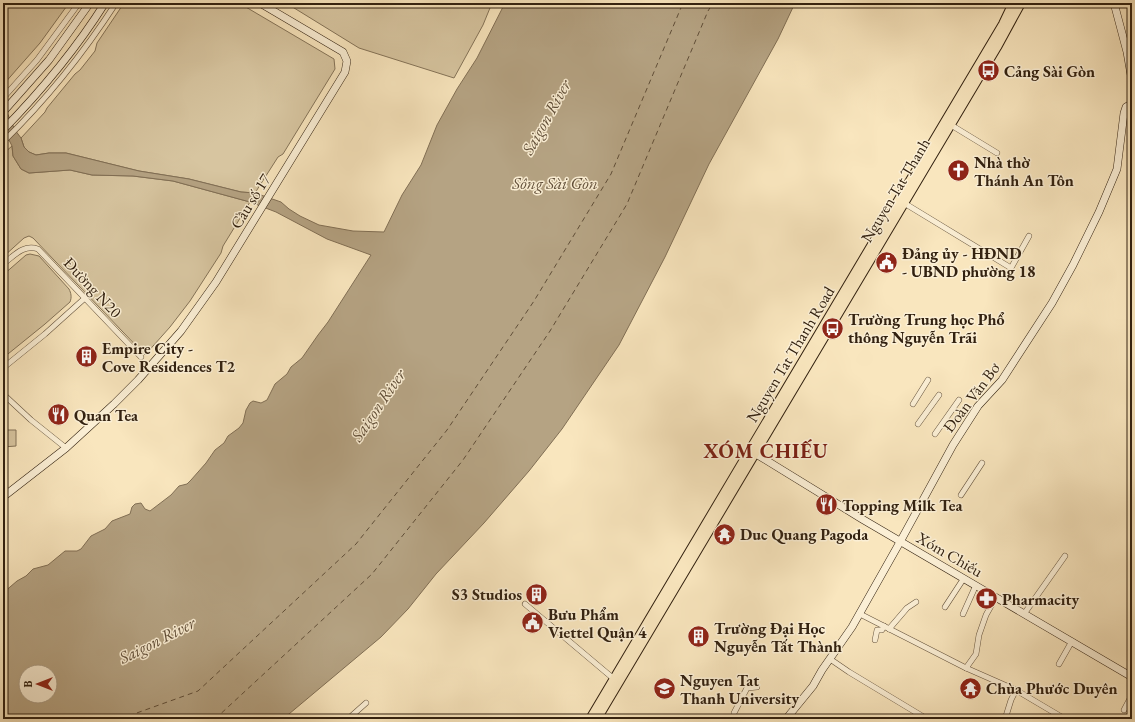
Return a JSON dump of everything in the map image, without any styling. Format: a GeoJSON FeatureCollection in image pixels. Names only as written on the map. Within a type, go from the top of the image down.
{"type":"FeatureCollection","features":[{"type":"Feature","properties":{"kind":"main road","name":"Nguyen Tat Thanh Road"},"geometry":{"type":"LineString","coordinates":[[590,719],[617,681],[627,670],[999,31],[1013,3]]}},
{"type":"Feature","properties":{"kind":"main road","name":"Nguyen Tat Thanh"},"geometry":{"type":"LineString","coordinates":[[792,391],[951,125],[1021,3]]}},
{"type":"Feature","properties":{"kind":"main road","name":"Nguyen Tat Thanh Road"},"geometry":{"type":"LineString","coordinates":[[597,719],[617,681],[753,452],[792,391]]}},
{"type":"Feature","properties":{"kind":"street"},"geometry":{"type":"LineString","coordinates":[[3,98],[27,72],[79,3]]}},
{"type":"Feature","properties":{"kind":"street"},"geometry":{"type":"LineString","coordinates":[[3,112],[34,79],[90,3]]}},
{"type":"Feature","properties":{"kind":"street"},"geometry":{"type":"LineString","coordinates":[[3,130],[43,88],[74,48],[105,3]]}},
{"type":"Feature","properties":{"kind":"street"},"geometry":{"type":"LineString","coordinates":[[3,142],[49,94],[81,53],[116,3]]}},
{"type":"Feature","properties":{"kind":"street","name":"Cầu số 17"},"geometry":{"type":"LineString","coordinates":[[3,497],[66,448],[138,380],[168,346],[201,304],[345,72],[347,61],[343,52],[260,3]]}},
{"type":"Feature","properties":{"kind":"street"},"geometry":{"type":"LineString","coordinates":[[1114,3],[1127,52],[1132,82]]}},
{"type":"Feature","properties":{"kind":"street"},"geometry":{"type":"LineString","coordinates":[[57,34],[64,40]]}},
{"type":"Feature","properties":{"kind":"street"},"geometry":{"type":"LineString","coordinates":[[74,48],[81,53]]}},
{"type":"Feature","properties":{"kind":"street","name":"Đoàn Văn Bơ"},"geometry":{"type":"LineString","coordinates":[[788,718],[813,686],[860,614],[953,445],[978,406],[1002,380],[1052,303],[1073,265],[1099,212],[1117,169],[1124,112],[1126,107],[1131,104],[1132,99]]}},
{"type":"Feature","properties":{"kind":"street"},"geometry":{"type":"LineString","coordinates":[[951,125],[997,153]]}},
{"type":"Feature","properties":{"kind":"street"},"geometry":{"type":"LineString","coordinates":[[904,203],[1011,268],[1029,236]]}},
{"type":"Feature","properties":{"kind":"street","name":"Đường N20"},"geometry":{"type":"LineString","coordinates":[[3,264],[20,250],[29,247],[38,249],[141,357]]}},
{"type":"Feature","properties":{"kind":"street"},"geometry":{"type":"LineString","coordinates":[[3,368],[45,334],[85,298]]}},
{"type":"Feature","properties":{"kind":"street"},"geometry":{"type":"LineString","coordinates":[[913,404],[928,380]]}},
{"type":"Feature","properties":{"kind":"street"},"geometry":{"type":"LineString","coordinates":[[3,394],[25,415],[66,448]]}},
{"type":"Feature","properties":{"kind":"street"},"geometry":{"type":"LineString","coordinates":[[918,424],[940,395]]}},
{"type":"Feature","properties":{"kind":"street"},"geometry":{"type":"LineString","coordinates":[[935,434],[959,400]]}},
{"type":"Feature","properties":{"kind":"street","name":"Xóm Chiếu"},"geometry":{"type":"LineString","coordinates":[[753,452],[862,520],[1132,677]]}},
{"type":"Feature","properties":{"kind":"street"},"geometry":{"type":"LineString","coordinates":[[961,495],[982,462]]}},
{"type":"Feature","properties":{"kind":"street"},"geometry":{"type":"LineString","coordinates":[[1024,614],[1065,556]]}},
{"type":"Feature","properties":{"kind":"street"},"geometry":{"type":"LineString","coordinates":[[945,607],[964,578]]}},
{"type":"Feature","properties":{"kind":"street"},"geometry":{"type":"LineString","coordinates":[[963,614],[976,585]]}},
{"type":"Feature","properties":{"kind":"street"},"geometry":{"type":"LineString","coordinates":[[966,668],[976,654],[979,635],[986,615],[996,597]]}},
{"type":"Feature","properties":{"kind":"street"},"geometry":{"type":"LineString","coordinates":[[889,629],[907,608],[916,602]]}},
{"type":"Feature","properties":{"kind":"street"},"geometry":{"type":"LineString","coordinates":[[525,604],[617,681]]}},
{"type":"Feature","properties":{"kind":"street"},"geometry":{"type":"LineString","coordinates":[[860,614],[966,668],[1016,690],[1065,719]]}},
{"type":"Feature","properties":{"kind":"street"},"geometry":{"type":"LineString","coordinates":[[875,640],[877,630],[882,630],[884,626]]}},
{"type":"Feature","properties":{"kind":"street"},"geometry":{"type":"LineString","coordinates":[[1059,664],[1072,642]]}},
{"type":"Feature","properties":{"kind":"street"},"geometry":{"type":"LineString","coordinates":[[830,659],[927,719]]}},
{"type":"Feature","properties":{"kind":"street"},"geometry":{"type":"LineString","coordinates":[[734,713],[747,688],[757,687]]}},
{"type":"Feature","properties":{"kind":"street"},"geometry":{"type":"LineString","coordinates":[[1001,719],[1006,716],[1016,690]]}},
{"type":"Feature","properties":{"kind":"street"},"geometry":{"type":"LineString","coordinates":[[1124,710],[1132,695]]}},
{"type":"Feature","properties":{"kind":"street"},"geometry":{"type":"LineString","coordinates":[[348,719],[366,703]]}},
{"type":"Feature","properties":{"kind":"street"},"geometry":{"type":"LineString","coordinates":[[1006,716],[1013,719]]}},
{"type":"Feature","properties":{"kind":"shaded area"},"geometry":{"type":"Polygon","coordinates":[[[3,3],[69,3],[40,43],[3,85],[3,3]]]}},
{"type":"Feature","properties":{"kind":"shaded area"},"geometry":{"type":"Polygon","coordinates":[[[124,3],[239,3],[334,59],[335,69],[283,154],[278,157],[255,193],[241,192],[189,179],[139,171],[66,153],[36,155],[29,152],[24,147],[21,138],[45,112],[95,51],[97,43],[124,3]]]}},
{"type":"Feature","properties":{"kind":"shaded area"},"geometry":{"type":"Polygon","coordinates":[[[286,3],[492,3],[483,25],[454,78],[359,48],[286,3]]]}},
{"type":"Feature","properties":{"kind":"shaded area"},"geometry":{"type":"Polygon","coordinates":[[[12,146],[13,156],[21,169],[29,173],[70,170],[92,175],[133,176],[173,181],[250,202],[223,246],[221,253],[190,301],[170,327],[145,355],[33,238],[29,236],[24,238],[3,257],[3,154],[12,146]]]}},
{"type":"Feature","properties":{"kind":"shaded area"},"geometry":{"type":"Polygon","coordinates":[[[30,254],[39,256],[69,289],[71,300],[45,324],[3,358],[3,275],[26,255],[30,254]]]}},
{"type":"Feature","properties":{"kind":"shaded area"},"geometry":{"type":"Polygon","coordinates":[[[3,430],[16,430],[16,446],[3,447],[3,430]]]}},
{"type":"Feature","properties":{"kind":"water","name":"Sông Sài Gòn"},"geometry":{"type":"Polygon","coordinates":[[[505,3],[795,3],[778,39],[709,164],[665,257],[619,345],[562,429],[529,471],[484,523],[436,574],[408,609],[381,637],[283,719],[3,719],[3,593],[33,569],[48,565],[65,551],[77,551],[81,549],[91,536],[105,529],[112,521],[130,514],[132,507],[135,504],[141,503],[145,509],[150,511],[171,495],[179,486],[187,484],[206,463],[215,450],[224,443],[228,436],[243,423],[246,410],[250,403],[253,401],[261,403],[267,400],[275,384],[302,358],[328,322],[371,255],[327,239],[276,212],[250,202],[173,181],[133,176],[92,175],[70,170],[29,173],[21,169],[13,156],[12,146],[3,128],[3,104],[15,130],[21,138],[24,147],[29,152],[36,155],[66,153],[139,171],[189,179],[241,192],[255,193],[281,202],[300,216],[319,225],[353,231],[384,232],[402,195],[421,165],[437,125],[457,89],[477,58],[505,3]]]}},
{"type":"Feature","properties":{"kind":"ferry route"},"geometry":{"type":"LineString","coordinates":[[120,719],[198,691],[356,544],[447,430],[534,301],[611,174],[683,3]]}},
{"type":"Feature","properties":{"kind":"ferry route"},"geometry":{"type":"LineString","coordinates":[[215,719],[372,574],[463,460],[550,331],[627,204],[708,11],[713,3]]}},
{"type":"Feature","properties":{"kind":"place","name":"Cảng Sài Gòn"},"geometry":{"type":"Point","coordinates":[988,71]}},
{"type":"Feature","properties":{"kind":"place","name":"Nhà thờ Thánh An Tôn"},"geometry":{"type":"Point","coordinates":[958,171]}},
{"type":"Feature","properties":{"kind":"place","name":"Đảng ủy - HĐND - UBND phường 18"},"geometry":{"type":"Point","coordinates":[886,262]}},
{"type":"Feature","properties":{"kind":"place","name":"Trường Trung học Phổ thông Nguyễn Trãi"},"geometry":{"type":"Point","coordinates":[832,328]}},
{"type":"Feature","properties":{"kind":"place","name":"Empire City - Cove Residences T2"},"geometry":{"type":"Point","coordinates":[87,357]}},
{"type":"Feature","properties":{"kind":"place","name":"Quan Tea"},"geometry":{"type":"Point","coordinates":[59,415]}},
{"type":"Feature","properties":{"kind":"place","name":"Topping Milk Tea"},"geometry":{"type":"Point","coordinates":[826,505]}},
{"type":"Feature","properties":{"kind":"place","name":"Duc Quang Pagoda"},"geometry":{"type":"Point","coordinates":[724,534]}},
{"type":"Feature","properties":{"kind":"place","name":"S3 Studios"},"geometry":{"type":"Point","coordinates":[537,594]}},
{"type":"Feature","properties":{"kind":"place","name":"Pharmacity"},"geometry":{"type":"Point","coordinates":[986,599]}},
{"type":"Feature","properties":{"kind":"place","name":"Bưu Phẩm Viettel Quận 4"},"geometry":{"type":"Point","coordinates":[533,623]}},
{"type":"Feature","properties":{"kind":"place","name":"Trường Đại Học Nguyễn Tất Thành"},"geometry":{"type":"Point","coordinates":[698,637]}},
{"type":"Feature","properties":{"kind":"place","name":"Chùa Phước Duyên"},"geometry":{"type":"Point","coordinates":[971,688]}},
{"type":"Feature","properties":{"kind":"place","name":"Nguyen Tat Thanh University"},"geometry":{"type":"Point","coordinates":[665,689]}},
{"type":"Feature","properties":{"kind":"district","name":"XÓM CHIẾU"},"geometry":{"type":"Point","coordinates":[766,451]}},
{"type":"Feature","properties":{"kind":"water label","name":"Saigon River"},"geometry":{"type":"Point","coordinates":[546,117]}},
{"type":"Feature","properties":{"kind":"water label","name":"Saigon River"},"geometry":{"type":"Point","coordinates":[378,405]}},
{"type":"Feature","properties":{"kind":"water label","name":"Saigon River"},"geometry":{"type":"Point","coordinates":[157,640]}}]}
